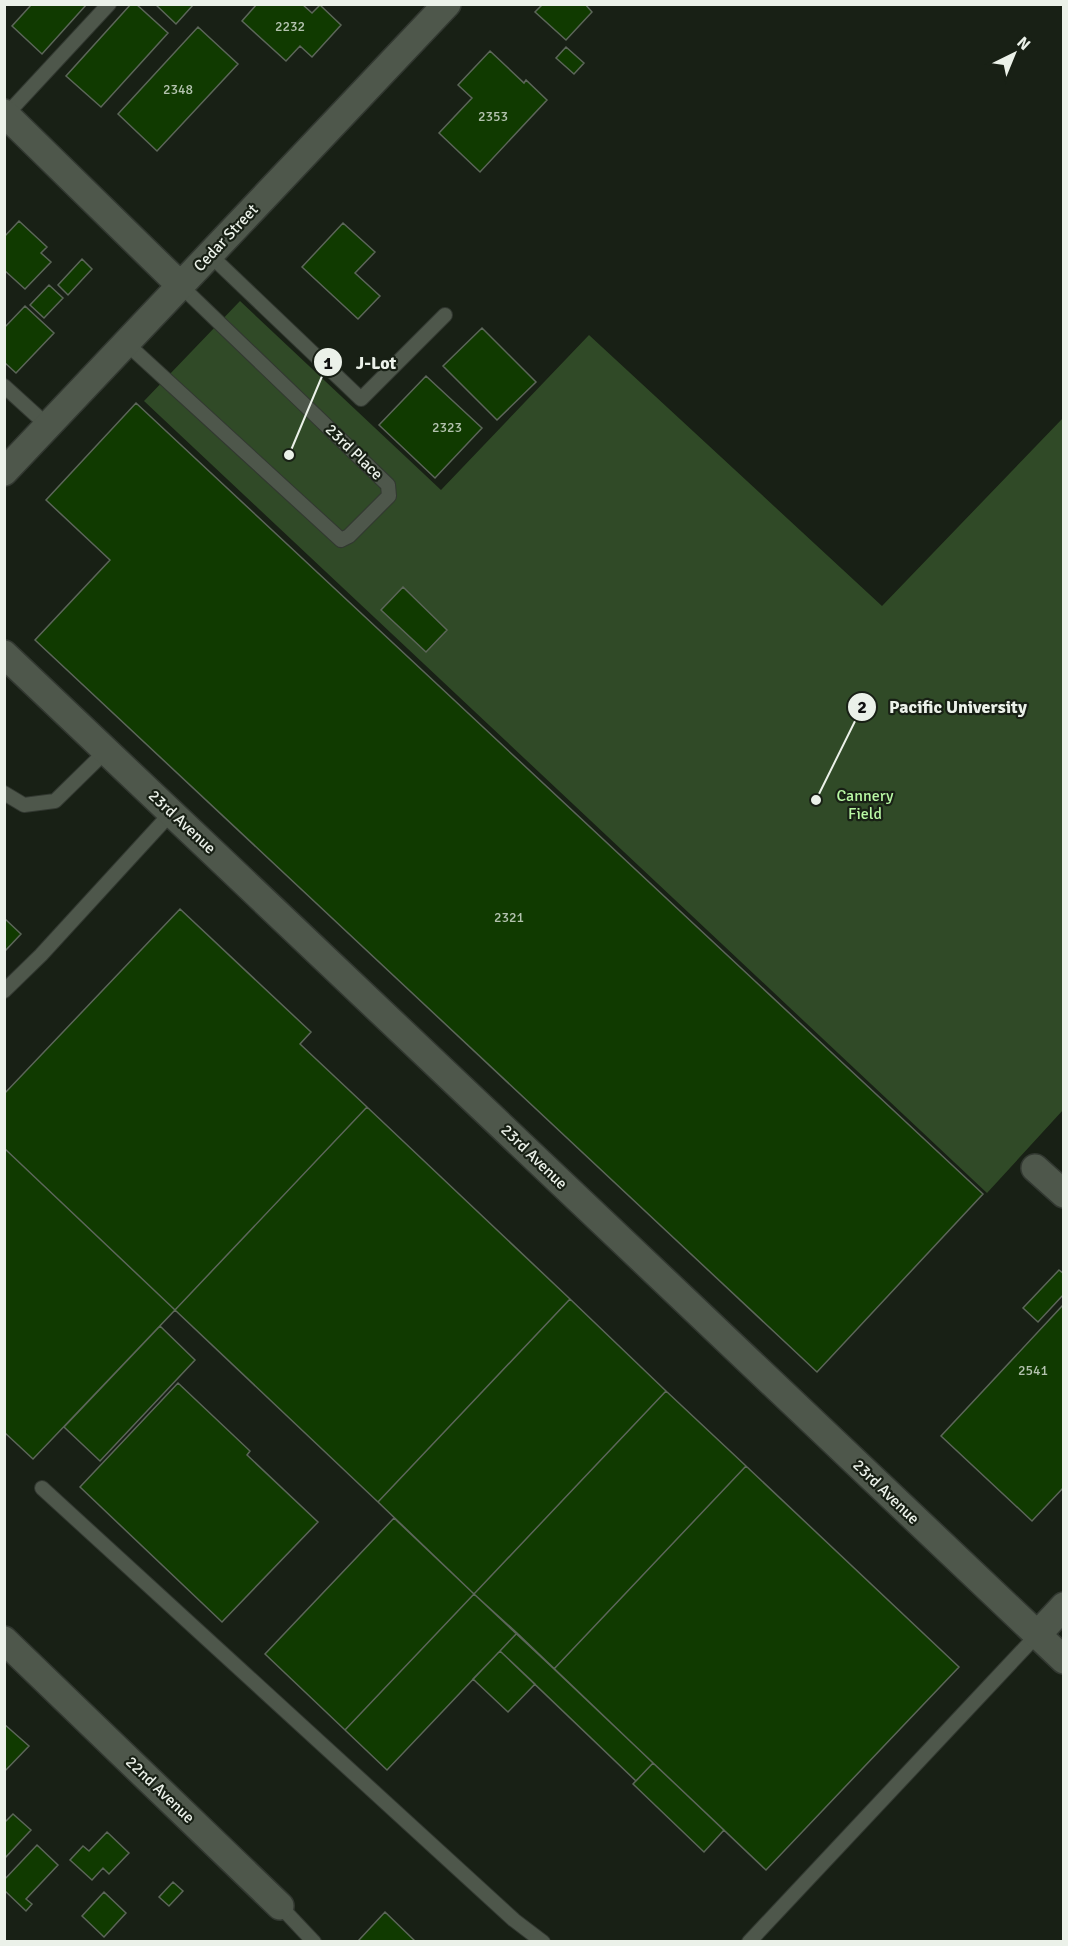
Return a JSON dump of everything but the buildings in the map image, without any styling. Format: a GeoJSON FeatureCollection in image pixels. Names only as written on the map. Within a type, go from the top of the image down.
{"type":"FeatureCollection","features":[{"type":"Feature","properties":{"kind":"street","name":"Cedar Street"},"geometry":{"type":"LineString","coordinates":[[4,472],[210,255],[435,9]]}},
{"type":"Feature","properties":{"kind":"street","name":"23rd Place"},"geometry":{"type":"LineString","coordinates":[[5,114],[181,286]]}},
{"type":"Feature","properties":{"kind":"street","name":"23rd Avenue"},"geometry":{"type":"LineString","coordinates":[[4,654],[1064,1660]]}},
{"type":"Feature","properties":{"kind":"street"},"geometry":{"type":"LineString","coordinates":[[1035,1168],[1064,1194]]}},
{"type":"Feature","properties":{"kind":"street"},"geometry":{"type":"LineString","coordinates":[[1037,1635],[1064,1606]]}},
{"type":"Feature","properties":{"kind":"street","name":"22nd Avenue"},"geometry":{"type":"LineString","coordinates":[[4,1640],[280,1906]]}},
{"type":"Feature","properties":{"kind":"lane"},"geometry":{"type":"LineString","coordinates":[[5,114],[109,4]]}},
{"type":"Feature","properties":{"kind":"lane"},"geometry":{"type":"LineString","coordinates":[[210,255],[361,399],[445,315]]}},
{"type":"Feature","properties":{"kind":"lane","name":"23rd Place"},"geometry":{"type":"LineString","coordinates":[[126,343],[341,540],[349,536],[388,496],[388,485],[181,286]]}},
{"type":"Feature","properties":{"kind":"lane"},"geometry":{"type":"LineString","coordinates":[[4,386],[48,426]]}},
{"type":"Feature","properties":{"kind":"lane"},"geometry":{"type":"LineString","coordinates":[[4,793],[24,805],[55,801],[106,751]]}},
{"type":"Feature","properties":{"kind":"lane"},"geometry":{"type":"LineString","coordinates":[[4,991],[41,955],[172,812]]}},
{"type":"Feature","properties":{"kind":"lane"},"geometry":{"type":"LineString","coordinates":[[42,1488],[514,1920],[543,1941]]}},
{"type":"Feature","properties":{"kind":"lane"},"geometry":{"type":"LineString","coordinates":[[749,1941],[1037,1635]]}},
{"type":"Feature","properties":{"kind":"lane","name":"22nd Avenue"},"geometry":{"type":"LineString","coordinates":[[280,1906],[314,1941]]}},
{"type":"Feature","properties":{"kind":"green space","name":"Cannery Field"},"geometry":{"type":"Polygon","coordinates":[[[240,301],[441,490],[589,335],[882,606],[1063,418],[1063,1110],[987,1193],[144,401],[240,301]]]}},
{"type":"Feature","properties":{"kind":"place","name":"J-Lot"},"geometry":{"type":"Point","coordinates":[289,455]}},
{"type":"Feature","properties":{"kind":"place","name":"Pacific University"},"geometry":{"type":"Point","coordinates":[816,800]}}]}
